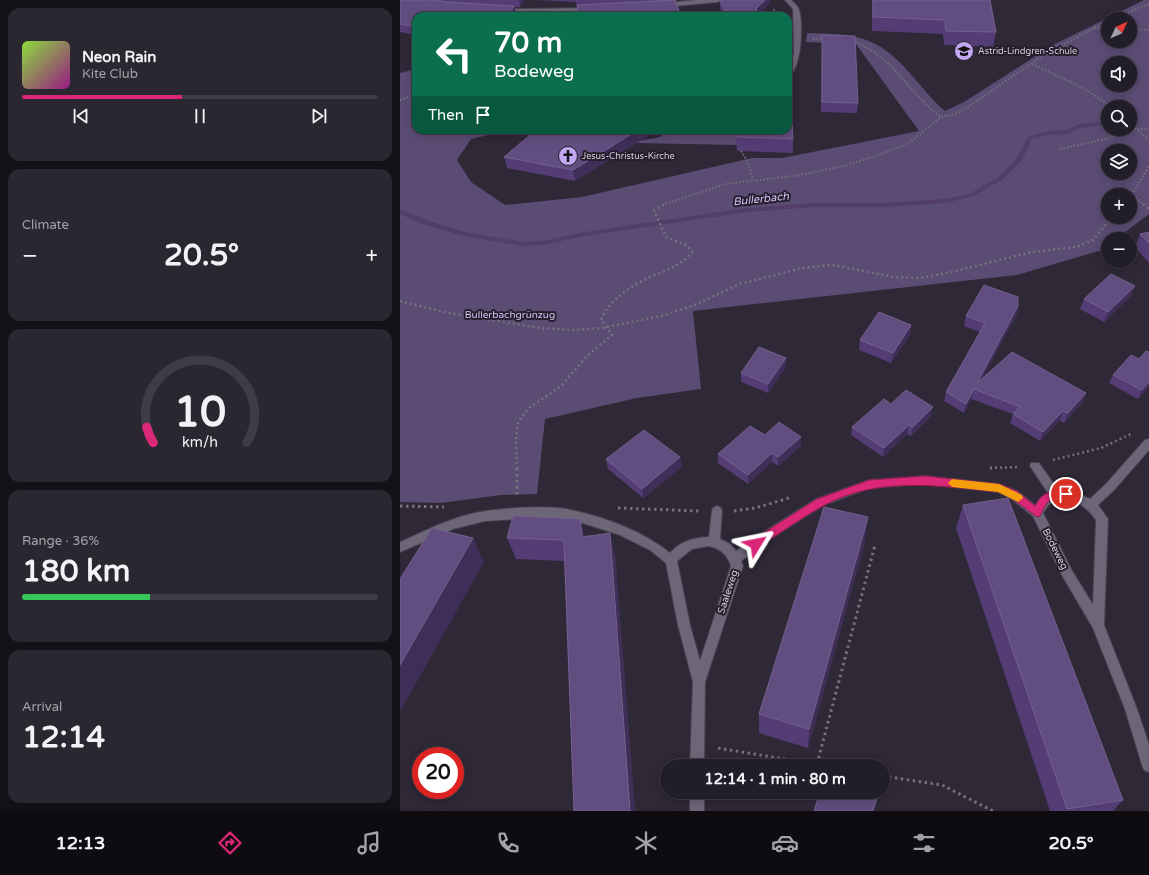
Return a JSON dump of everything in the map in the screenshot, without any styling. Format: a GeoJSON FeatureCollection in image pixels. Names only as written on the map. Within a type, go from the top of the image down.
{"type":"FeatureCollection","features":[{"type":"Feature","properties":{"kind":"street"},"geometry":{"type":"LineString","coordinates":[[654,6],[718,0]]}},
{"type":"Feature","properties":{"kind":"street"},"geometry":{"type":"LineString","coordinates":[[788,0],[796,10],[796,54],[792,64]]}},
{"type":"Feature","properties":{"kind":"street"},"geometry":{"type":"LineString","coordinates":[[494,10],[594,10]]}},
{"type":"Feature","properties":{"kind":"street"},"geometry":{"type":"LineString","coordinates":[[1091,505],[1110,487],[1149,443]]}},
{"type":"Feature","properties":{"kind":"street"},"geometry":{"type":"LineString","coordinates":[[735,559],[766,536],[820,502],[869,484],[925,480],[999,488],[1013,494],[1037,513],[1043,500],[1054,494],[1035,466]]}},
{"type":"Feature","properties":{"kind":"street","name":"Bodeweg"},"geometry":{"type":"LineString","coordinates":[[1054,494],[1074,495],[1091,505],[1102,519],[1098,625]]}},
{"type":"Feature","properties":{"kind":"street"},"geometry":{"type":"LineString","coordinates":[[400,546],[451,525],[485,516],[548,512],[570,514],[623,531],[654,547],[671,560],[685,545],[705,541],[714,542],[717,511]]}},
{"type":"Feature","properties":{"kind":"street","name":"Bodeweg"},"geometry":{"type":"LineString","coordinates":[[1037,513],[1067,573],[1098,625],[1131,709],[1149,765]]}},
{"type":"Feature","properties":{"kind":"street","name":"Saaleweg"},"geometry":{"type":"LineString","coordinates":[[699,682],[737,566],[730,551],[714,542]]}},
{"type":"Feature","properties":{"kind":"street","name":"Saaleweg"},"geometry":{"type":"LineString","coordinates":[[671,560],[684,625],[699,682],[697,759]]}},
{"type":"Feature","properties":{"kind":"street"},"geometry":{"type":"LineString","coordinates":[[697,799],[697,811]]}},
{"type":"Feature","properties":{"kind":"path"},"geometry":{"type":"LineString","coordinates":[[1129,12],[1149,4]]}},
{"type":"Feature","properties":{"kind":"path"},"geometry":{"type":"LineString","coordinates":[[517,500],[516,440],[518,422],[529,408],[561,386],[588,355],[612,335],[601,320],[602,315],[622,295],[648,278],[677,266],[692,252],[688,246],[671,240],[663,232],[654,211],[661,205],[726,184],[801,175],[842,166],[873,157],[909,143],[941,117],[955,114],[968,107],[1031,64],[1101,24]]}},
{"type":"Feature","properties":{"kind":"path"},"geometry":{"type":"LineString","coordinates":[[1094,28],[1101,28]]}},
{"type":"Feature","properties":{"kind":"path"},"geometry":{"type":"LineString","coordinates":[[1137,29],[1149,30]]}},
{"type":"Feature","properties":{"kind":"path"},"geometry":{"type":"LineString","coordinates":[[797,39],[830,38]]}},
{"type":"Feature","properties":{"kind":"path"},"geometry":{"type":"LineString","coordinates":[[851,41],[878,52],[900,74],[917,96],[931,110],[941,117]]}},
{"type":"Feature","properties":{"kind":"path"},"geometry":{"type":"LineString","coordinates":[[1031,64],[1076,84],[1101,100]]}},
{"type":"Feature","properties":{"kind":"path"},"geometry":{"type":"LineString","coordinates":[[400,100],[412,96]]}},
{"type":"Feature","properties":{"kind":"path"},"geometry":{"type":"LineString","coordinates":[[1137,129],[1149,129]]}},
{"type":"Feature","properties":{"kind":"path"},"geometry":{"type":"LineString","coordinates":[[1137,129],[1149,140]]}},
{"type":"Feature","properties":{"kind":"path"},"geometry":{"type":"LineString","coordinates":[[1060,149],[1115,136]]}},
{"type":"Feature","properties":{"kind":"path"},"geometry":{"type":"LineString","coordinates":[[741,151],[748,162],[752,180]]}},
{"type":"Feature","properties":{"kind":"path"},"geometry":{"type":"LineString","coordinates":[[1137,188],[1149,166]]}},
{"type":"Feature","properties":{"kind":"path"},"geometry":{"type":"LineString","coordinates":[[1137,198],[1149,209]]}},
{"type":"Feature","properties":{"kind":"path"},"geometry":{"type":"LineString","coordinates":[[400,302],[429,310],[558,330],[607,327],[642,321],[675,312],[698,304],[739,284],[779,272],[824,265],[874,275],[924,278],[1031,252],[1076,247],[1092,241],[1106,224]]}},
{"type":"Feature","properties":{"kind":"path"},"geometry":{"type":"LineString","coordinates":[[984,468],[1035,466],[1065,456],[1101,448],[1133,433]]}},
{"type":"Feature","properties":{"kind":"path"},"geometry":{"type":"LineString","coordinates":[[612,507],[666,511],[736,511],[755,508],[794,497]]}},
{"type":"Feature","properties":{"kind":"path"},"geometry":{"type":"LineString","coordinates":[[400,506],[450,506]]}},
{"type":"Feature","properties":{"kind":"path"},"geometry":{"type":"LineString","coordinates":[[818,759],[875,545]]}},
{"type":"Feature","properties":{"kind":"path"},"geometry":{"type":"LineString","coordinates":[[698,744],[787,759]]}},
{"type":"Feature","properties":{"kind":"path"},"geometry":{"type":"LineString","coordinates":[[890,777],[942,785],[993,811]]}},
{"type":"Feature","properties":{"kind":"green space","name":"Bullerbachgrünzug"},"geometry":{"type":"Polygon","coordinates":[[[1144,0],[1149,0],[1149,214],[1137,223],[1137,188],[1101,188],[1101,224],[1136,224],[1125,232],[1101,232],[1101,250],[1017,275],[693,311],[701,389],[637,398],[545,419],[537,494],[501,495],[441,503],[400,502],[400,73],[412,70],[412,134],[492,134],[471,139],[457,160],[471,182],[505,205],[582,197],[752,158],[782,158],[919,131],[856,44],[806,42],[807,33],[840,34],[856,37],[864,39],[882,48],[901,64],[945,111],[964,102],[1053,45],[1101,21],[1101,48],[1137,48],[1137,12],[1120,12],[1144,0]]]}},
{"type":"Feature","properties":{"kind":"green space"},"geometry":{"type":"Polygon","coordinates":[[[739,134],[738,145],[636,143],[663,135],[739,134]]]}},
{"type":"Feature","properties":{"kind":"building"},"geometry":{"type":"Polygon","coordinates":[[[400,0],[436,0],[446,2],[514,6],[511,12],[412,12],[412,26],[400,24],[400,0]]]}},
{"type":"Feature","properties":{"kind":"building"},"geometry":{"type":"Polygon","coordinates":[[[675,0],[680,12],[578,12],[577,5],[675,0]]]}},
{"type":"Feature","properties":{"kind":"building"},"geometry":{"type":"Polygon","coordinates":[[[720,0],[765,0],[756,9],[758,12],[726,12],[720,0]]]}},
{"type":"Feature","properties":{"kind":"building"},"geometry":{"type":"Polygon","coordinates":[[[873,0],[990,0],[996,32],[946,31],[945,20],[873,17],[873,0]]]}},
{"type":"Feature","properties":{"kind":"building"},"geometry":{"type":"Polygon","coordinates":[[[822,35],[855,36],[858,103],[822,102],[822,35]]]}},
{"type":"Feature","properties":{"kind":"building"},"geometry":{"type":"Polygon","coordinates":[[[792,118],[793,139],[736,137],[736,134],[792,134],[792,118]]]}},
{"type":"Feature","properties":{"kind":"building","name":"Jesus-Christus-Kirche"},"geometry":{"type":"Polygon","coordinates":[[[531,134],[632,134],[573,170],[504,157],[531,134]]]}},
{"type":"Feature","properties":{"kind":"building"},"geometry":{"type":"Polygon","coordinates":[[[1149,232],[1149,243],[1140,234],[1149,232]]]}},
{"type":"Feature","properties":{"kind":"building"},"geometry":{"type":"Polygon","coordinates":[[[1111,274],[1135,286],[1108,312],[1084,299],[1111,274]]]}},
{"type":"Feature","properties":{"kind":"building"},"geometry":{"type":"Polygon","coordinates":[[[984,285],[1018,297],[1018,306],[977,383],[1012,352],[1086,393],[1068,413],[1063,411],[1043,432],[1013,414],[1020,407],[974,389],[966,404],[946,392],[985,323],[966,316],[984,285]]]}},
{"type":"Feature","properties":{"kind":"building"},"geometry":{"type":"Polygon","coordinates":[[[879,312],[911,325],[893,353],[860,340],[879,312]]]}},
{"type":"Feature","properties":{"kind":"building"},"geometry":{"type":"Polygon","coordinates":[[[759,347],[786,358],[768,384],[741,373],[759,347]]]}},
{"type":"Feature","properties":{"kind":"building"},"geometry":{"type":"Polygon","coordinates":[[[1146,351],[1149,352],[1149,382],[1142,390],[1113,375],[1131,355],[1139,359],[1146,351]]]}},
{"type":"Feature","properties":{"kind":"building"},"geometry":{"type":"Polygon","coordinates":[[[906,390],[933,407],[913,427],[909,425],[884,448],[852,427],[884,399],[891,404],[906,390]]]}},
{"type":"Feature","properties":{"kind":"building"},"geometry":{"type":"Polygon","coordinates":[[[779,422],[801,437],[778,457],[772,453],[748,475],[718,454],[750,426],[765,435],[779,422]]]}},
{"type":"Feature","properties":{"kind":"building"},"geometry":{"type":"Polygon","coordinates":[[[644,430],[680,457],[642,489],[606,459],[644,430]]]}},
{"type":"Feature","properties":{"kind":"building"},"geometry":{"type":"Polygon","coordinates":[[[1008,498],[1123,800],[1067,809],[963,505],[1008,498]]]}},
{"type":"Feature","properties":{"kind":"building"},"geometry":{"type":"Polygon","coordinates":[[[824,507],[868,517],[809,729],[759,714],[824,507]]]}},
{"type":"Feature","properties":{"kind":"building"},"geometry":{"type":"Polygon","coordinates":[[[513,516],[580,519],[582,537],[610,533],[630,811],[574,811],[564,540],[507,538],[513,516]]]}},
{"type":"Feature","properties":{"kind":"building"},"geometry":{"type":"Polygon","coordinates":[[[432,528],[473,538],[400,665],[400,579],[432,528]]]}},
{"type":"Feature","properties":{"kind":"building"},"geometry":{"type":"Polygon","coordinates":[[[818,799],[877,799],[873,811],[814,811],[818,799]]]}},
{"type":"Feature","properties":{"kind":"waterway","name":"Bullerbach"},"geometry":{"type":"LineString","coordinates":[[400,211],[424,222],[464,234],[523,244],[542,243],[585,234],[747,210],[814,205],[883,205],[946,201],[971,195],[1000,179],[1020,159],[1030,138],[1049,133],[1067,132],[1079,126],[1101,124]]}},
{"type":"Feature","properties":{"kind":"slow traffic"},"geometry":{"type":"LineString","coordinates":[[952,483],[999,488],[1013,494],[1018,498]]}},
{"type":"Feature","properties":{"kind":"place","name":"Astrid-Lindgren-Schule"},"geometry":{"type":"Point","coordinates":[964,51]}},
{"type":"Feature","properties":{"kind":"place","name":"Jesus-Christus-Kirche"},"geometry":{"type":"Point","coordinates":[568,156]}},
{"type":"Feature","properties":{"kind":"route"},"geometry":{"type":"LineString","coordinates":[[756,544],[766,536],[820,502],[869,484],[925,480],[999,488],[1013,494],[1037,513],[1043,500],[1049,496],[1054,494],[1066,494]]}}]}
